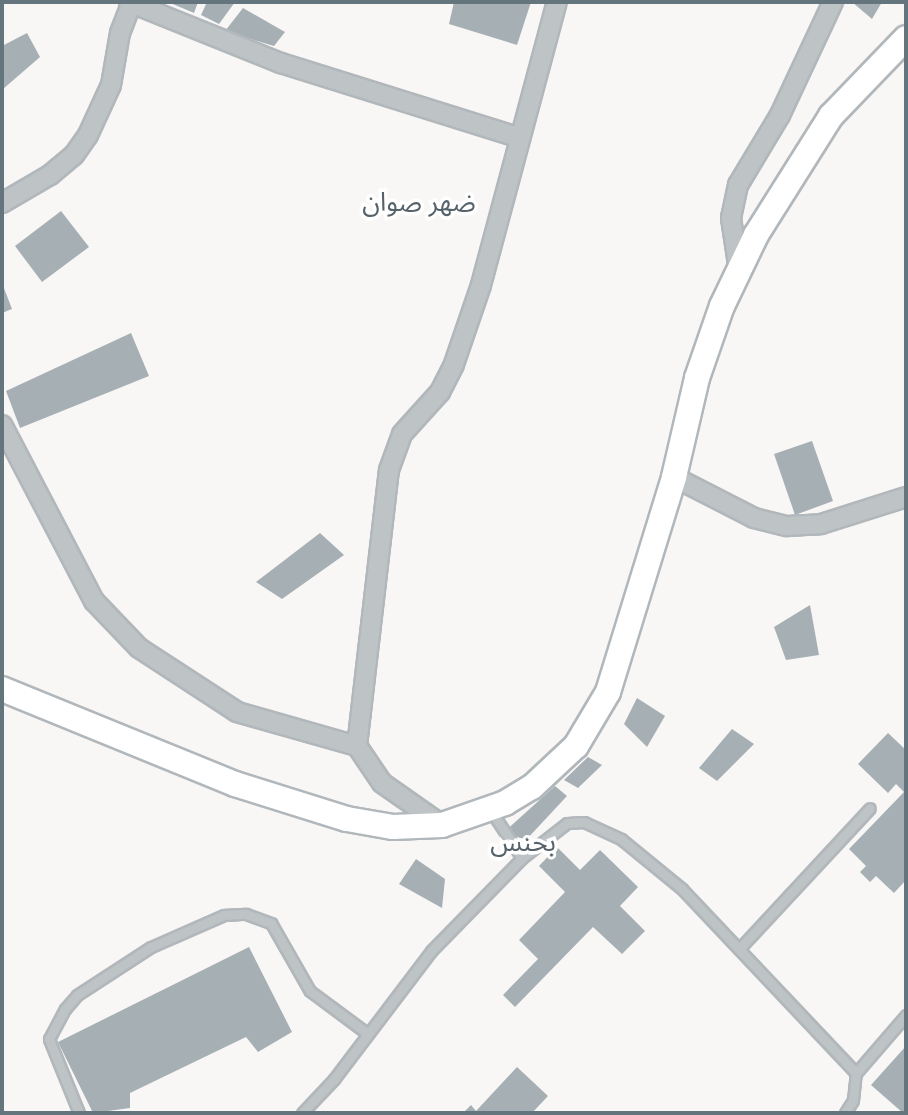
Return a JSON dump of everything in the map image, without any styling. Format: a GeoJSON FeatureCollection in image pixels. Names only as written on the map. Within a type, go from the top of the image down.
{"type":"FeatureCollection","features":[{"type":"Feature","properties":{"kind":"main road"},"geometry":{"type":"LineString","coordinates":[[2,689],[235,785],[348,819],[393,827],[442,825],[490,810],[556,769],[593,723],[623,655],[674,477],[697,378],[756,235],[831,117],[906,37]]}},
{"type":"Feature","properties":{"kind":"street"},"geometry":{"type":"LineString","coordinates":[[2,203],[50,175],[74,155],[88,135],[111,85],[120,33],[131,2],[281,63],[520,138]]}},
{"type":"Feature","properties":{"kind":"street"},"geometry":{"type":"LineString","coordinates":[[357,746],[393,452],[402,434],[440,392],[454,364],[481,285],[557,2]]}},
{"type":"Feature","properties":{"kind":"street"},"geometry":{"type":"LineString","coordinates":[[739,272],[731,218],[738,185],[780,116],[833,2]]}},
{"type":"Feature","properties":{"kind":"street"},"geometry":{"type":"LineString","coordinates":[[2,425],[94,601],[139,648],[237,712],[357,746],[382,783],[442,825]]}},
{"type":"Feature","properties":{"kind":"street"},"geometry":{"type":"LineString","coordinates":[[674,477],[754,518],[787,526],[821,524],[906,497]]}},
{"type":"Feature","properties":{"kind":"lane"},"geometry":{"type":"LineString","coordinates":[[739,949],[870,808]]}},
{"type":"Feature","properties":{"kind":"lane"},"geometry":{"type":"LineString","coordinates":[[490,810],[522,858]]}},
{"type":"Feature","properties":{"kind":"lane"},"geometry":{"type":"LineString","coordinates":[[302,1113],[369,1034],[431,950],[522,858],[567,823],[604,828],[681,889],[856,1073]]}},
{"type":"Feature","properties":{"kind":"lane"},"geometry":{"type":"LineString","coordinates":[[79,1113],[49,1039],[65,1009],[77,995],[151,947],[223,915],[246,914],[271,923],[310,991],[369,1034]]}},
{"type":"Feature","properties":{"kind":"lane"},"geometry":{"type":"LineString","coordinates":[[845,1113],[853,1100],[856,1073],[906,1015]]}},
{"type":"Feature","properties":{"kind":"building"},"geometry":{"type":"Polygon","coordinates":[[[168,2],[198,2],[194,13],[168,2]]]}},
{"type":"Feature","properties":{"kind":"building"},"geometry":{"type":"Polygon","coordinates":[[[207,2],[235,2],[219,24],[201,15],[207,2]]]}},
{"type":"Feature","properties":{"kind":"building"},"geometry":{"type":"Polygon","coordinates":[[[454,2],[531,2],[517,45],[449,24],[454,2]]]}},
{"type":"Feature","properties":{"kind":"building"},"geometry":{"type":"Polygon","coordinates":[[[852,2],[882,2],[872,19],[852,2]]]}},
{"type":"Feature","properties":{"kind":"building"},"geometry":{"type":"Polygon","coordinates":[[[243,8],[285,32],[274,46],[225,31],[243,8]]]}},
{"type":"Feature","properties":{"kind":"building"},"geometry":{"type":"Polygon","coordinates":[[[27,33],[40,57],[3,89],[2,46],[27,33]]]}},
{"type":"Feature","properties":{"kind":"building"},"geometry":{"type":"Polygon","coordinates":[[[61,211],[89,247],[42,282],[15,246],[61,211]]]}},
{"type":"Feature","properties":{"kind":"building"},"geometry":{"type":"Polygon","coordinates":[[[2,283],[12,309],[2,313],[2,283]]]}},
{"type":"Feature","properties":{"kind":"building"},"geometry":{"type":"Polygon","coordinates":[[[131,333],[149,376],[20,428],[6,391],[131,333]]]}},
{"type":"Feature","properties":{"kind":"building"},"geometry":{"type":"Polygon","coordinates":[[[812,441],[833,501],[795,515],[774,454],[812,441]]]}},
{"type":"Feature","properties":{"kind":"building"},"geometry":{"type":"Polygon","coordinates":[[[320,533],[344,555],[282,599],[256,582],[320,533]]]}},
{"type":"Feature","properties":{"kind":"building"},"geometry":{"type":"Polygon","coordinates":[[[810,605],[819,655],[786,660],[774,627],[810,605]]]}},
{"type":"Feature","properties":{"kind":"building"},"geometry":{"type":"Polygon","coordinates":[[[637,698],[665,716],[647,747],[624,724],[637,698]]]}},
{"type":"Feature","properties":{"kind":"building"},"geometry":{"type":"Polygon","coordinates":[[[732,729],[754,744],[717,781],[699,768],[732,729]]]}},
{"type":"Feature","properties":{"kind":"building"},"geometry":{"type":"Polygon","coordinates":[[[888,733],[906,750],[906,880],[894,893],[876,876],[870,882],[860,872],[866,866],[849,849],[904,792],[896,784],[888,793],[858,764],[888,733]]]}},
{"type":"Feature","properties":{"kind":"building"},"geometry":{"type":"Polygon","coordinates":[[[588,757],[602,765],[578,788],[564,780],[588,757]]]}},
{"type":"Feature","properties":{"kind":"building"},"geometry":{"type":"Polygon","coordinates":[[[555,786],[567,796],[526,840],[504,832],[555,786]]]}},
{"type":"Feature","properties":{"kind":"building"},"geometry":{"type":"Polygon","coordinates":[[[557,847],[580,870],[600,850],[638,887],[620,906],[645,931],[622,954],[593,927],[515,1007],[503,995],[538,959],[519,940],[565,892],[539,866],[557,847]]]}},
{"type":"Feature","properties":{"kind":"building"},"geometry":{"type":"Polygon","coordinates":[[[416,859],[445,879],[442,908],[399,884],[416,859]]]}},
{"type":"Feature","properties":{"kind":"building"},"geometry":{"type":"Polygon","coordinates":[[[249,947],[292,1032],[258,1052],[246,1037],[130,1093],[130,1108],[93,1113],[58,1042],[249,947]]]}},
{"type":"Feature","properties":{"kind":"building"},"geometry":{"type":"Polygon","coordinates":[[[906,1046],[906,1113],[903,1113],[871,1085],[906,1046]]]}},
{"type":"Feature","properties":{"kind":"building"},"geometry":{"type":"Polygon","coordinates":[[[517,1067],[548,1096],[532,1113],[463,1113],[471,1105],[476,1111],[517,1067]]]}},
{"type":"Feature","properties":{"kind":"district","name":"ضهر صوان"},"geometry":{"type":"Point","coordinates":[419,202]}},
{"type":"Feature","properties":{"kind":"district","name":"بحنس"},"geometry":{"type":"Point","coordinates":[523,842]}}]}
